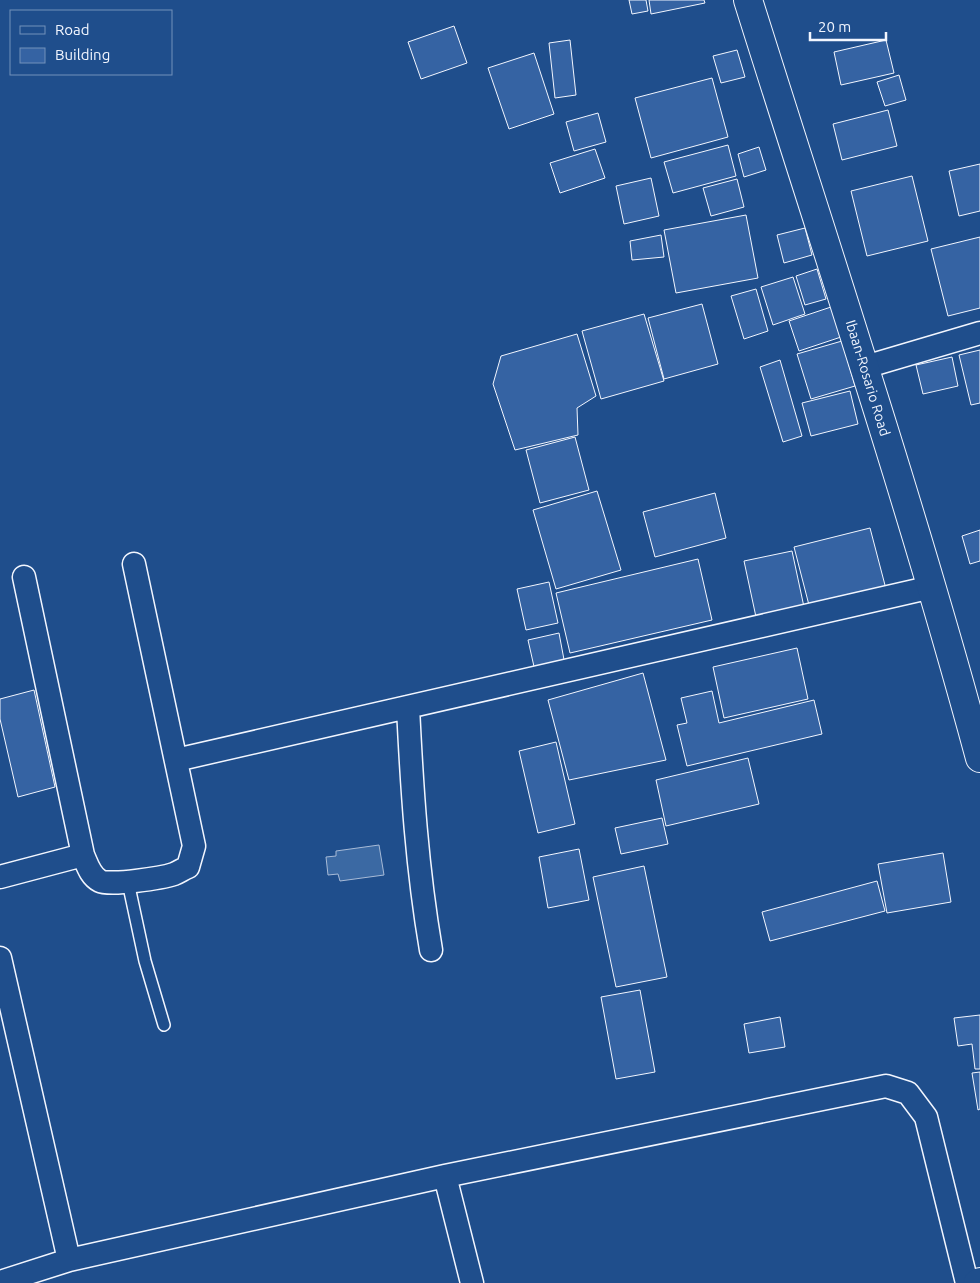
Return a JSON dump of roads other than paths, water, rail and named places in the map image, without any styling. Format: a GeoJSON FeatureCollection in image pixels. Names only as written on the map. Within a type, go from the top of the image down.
{"type":"FeatureCollection","features":[{"type":"Feature","properties":{"kind":"main road","name":"Ibaan-Rosario Road"},"geometry":{"type":"LineString","coordinates":[[748,0],[803,176],[866,367],[932,587],[980,758]]}},
{"type":"Feature","properties":{"kind":"street"},"geometry":{"type":"LineString","coordinates":[[866,367],[980,333]]}},
{"type":"Feature","properties":{"kind":"street"},"geometry":{"type":"LineString","coordinates":[[24,577],[83,855],[90,873],[96,880],[102,882],[128,882],[172,874],[188,867],[194,846],[134,564]]}},
{"type":"Feature","properties":{"kind":"street"},"geometry":{"type":"LineString","coordinates":[[176,760],[932,587]]}},
{"type":"Feature","properties":{"kind":"street"},"geometry":{"type":"LineString","coordinates":[[408,707],[412,804],[422,897],[431,950]]}},
{"type":"Feature","properties":{"kind":"street"},"geometry":{"type":"LineString","coordinates":[[0,877],[83,855]]}},
{"type":"Feature","properties":{"kind":"street"},"geometry":{"type":"LineString","coordinates":[[0,958],[69,1260]]}},
{"type":"Feature","properties":{"kind":"street"},"geometry":{"type":"LineString","coordinates":[[0,1282],[69,1260],[445,1176],[886,1086],[908,1093],[926,1117],[967,1283]]}},
{"type":"Feature","properties":{"kind":"street"},"geometry":{"type":"LineString","coordinates":[[445,1176],[472,1283]]}},
{"type":"Feature","properties":{"kind":"lane"},"geometry":{"type":"LineString","coordinates":[[128,882],[145,961],[164,1025]]}},
{"type":"Feature","properties":{"kind":"water"},"geometry":{"type":"Polygon","coordinates":[[[379,845],[384,875],[340,881],[338,874],[328,875],[326,857],[336,856],[336,851],[379,845]]]}}]}
